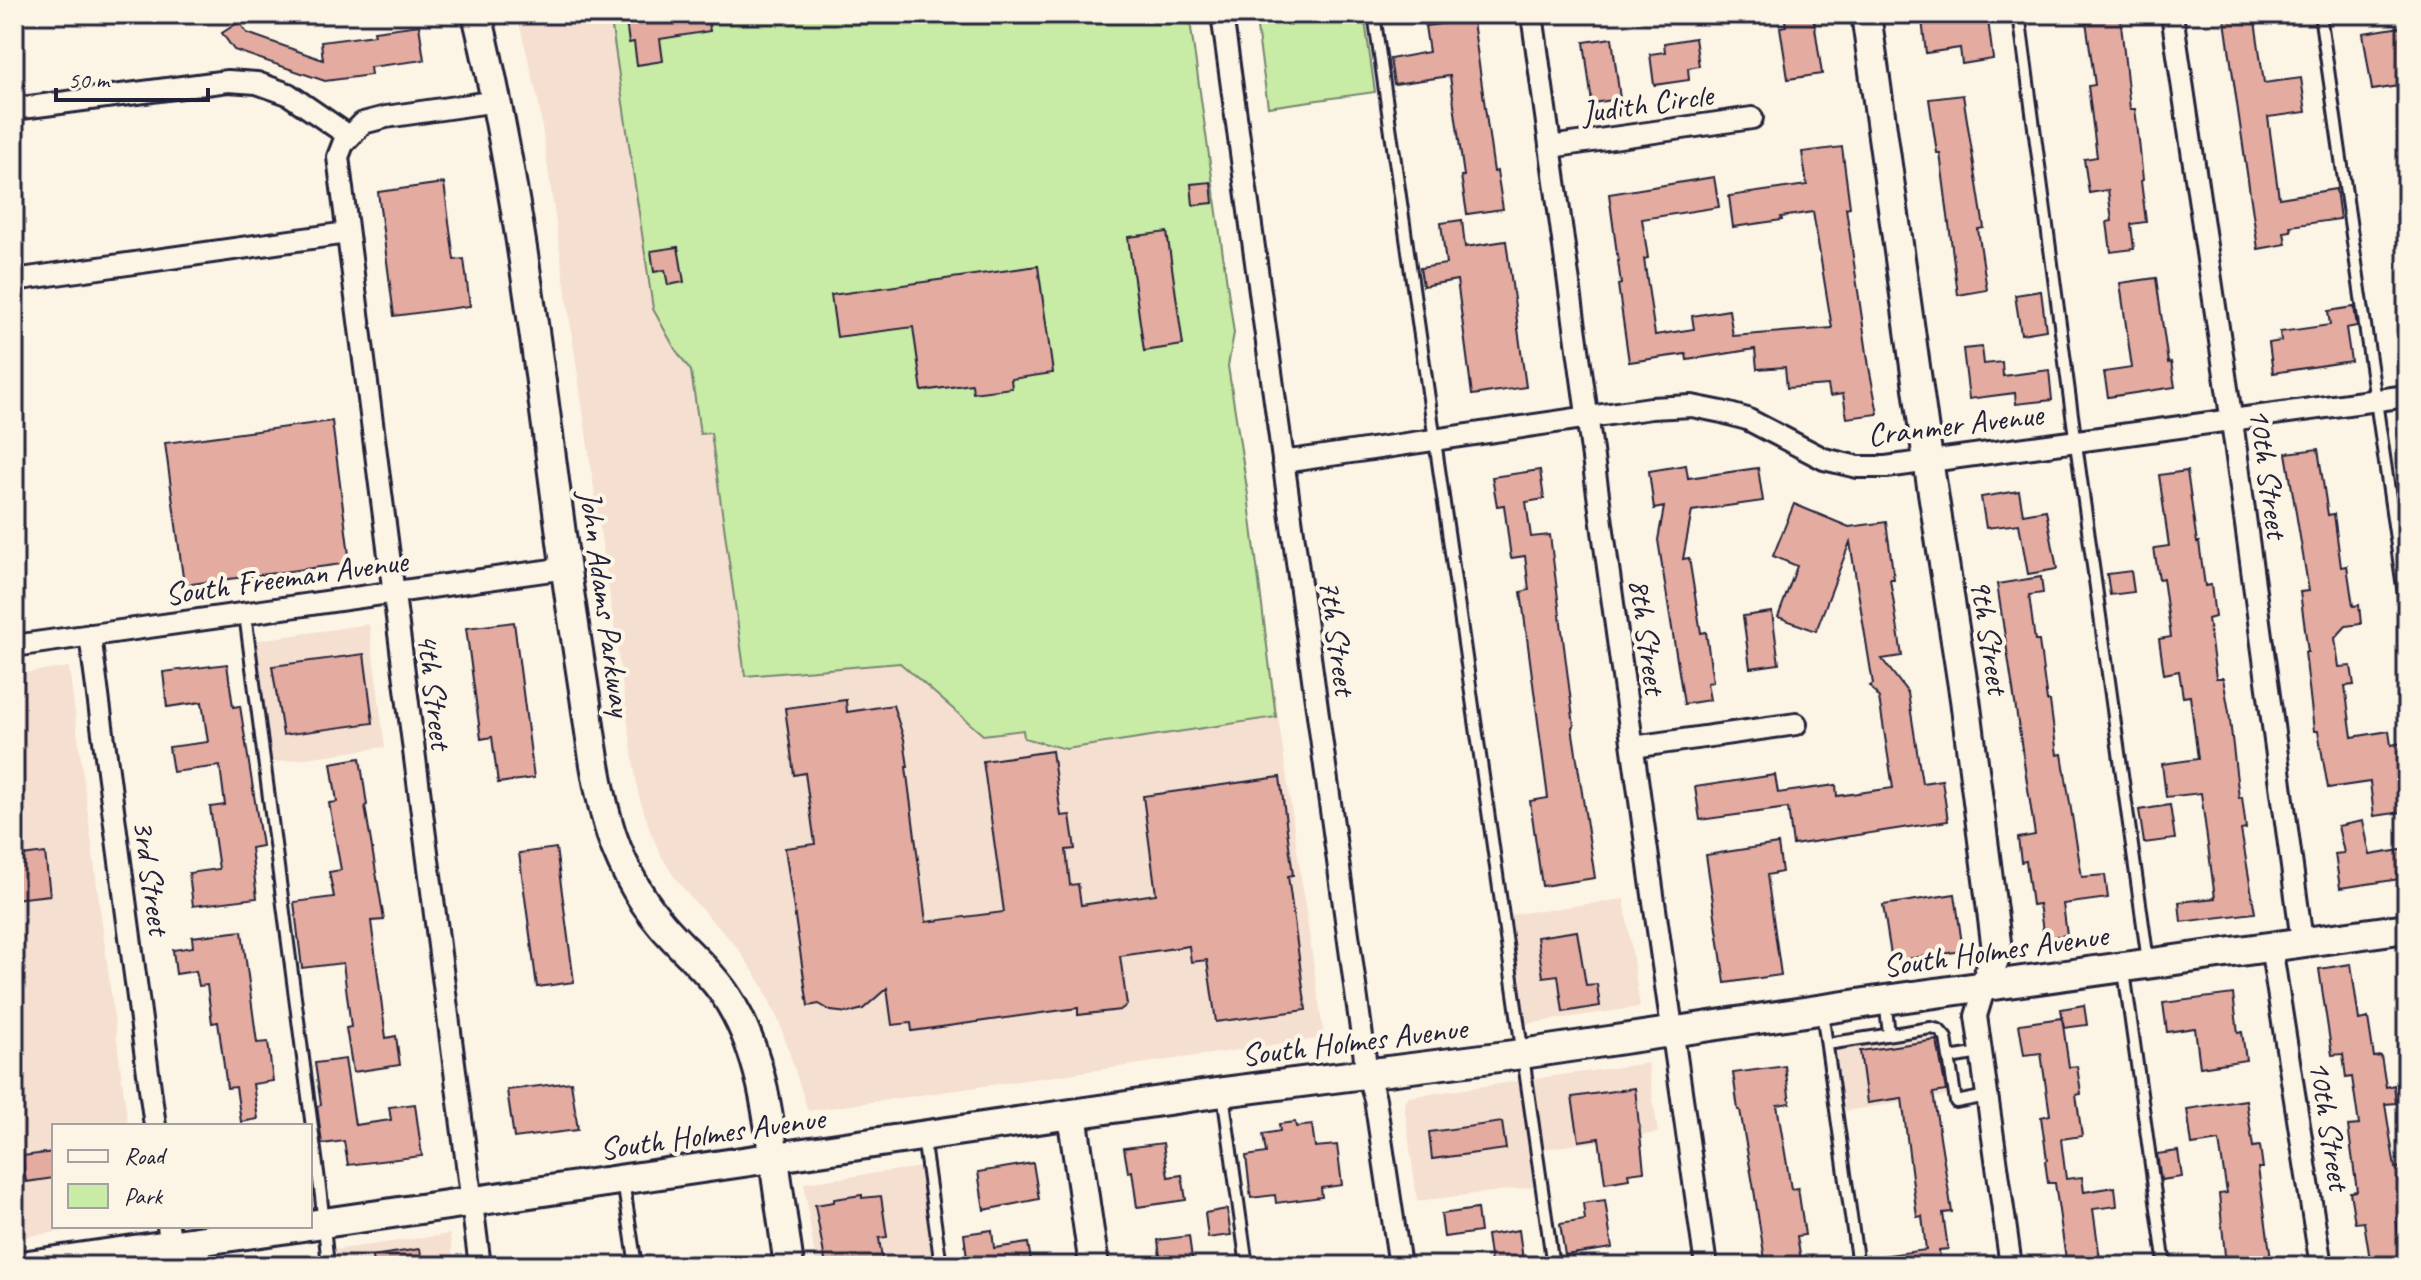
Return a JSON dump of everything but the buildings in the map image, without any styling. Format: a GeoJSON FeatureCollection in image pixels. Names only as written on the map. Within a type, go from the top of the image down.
{"type":"FeatureCollection","features":[{"type":"Feature","properties":{"kind":"street","name":"John Adams Parkway"},"geometry":{"type":"LineString","coordinates":[[477,14],[497,101],[533,324],[598,785],[621,859],[637,888],[660,922],[730,1001],[749,1038],[760,1075],[789,1266]]}},
{"type":"Feature","properties":{"kind":"street","name":"7th Street"},"geometry":{"type":"LineString","coordinates":[[1222,14],[1367,1073],[1375,1099],[1400,1266]]}},
{"type":"Feature","properties":{"kind":"street","name":"8th Street"},"geometry":{"type":"LineString","coordinates":[[1532,14],[1706,1266]]}},
{"type":"Feature","properties":{"kind":"street","name":"9th Street"},"geometry":{"type":"LineString","coordinates":[[1866,14],[1928,460],[1965,699],[1997,950],[1976,1016],[2011,1266]]}},
{"type":"Feature","properties":{"kind":"street","name":"10th Street"},"geometry":{"type":"LineString","coordinates":[[2172,14],[2232,420],[2302,941]]}},
{"type":"Feature","properties":{"kind":"street"},"geometry":{"type":"LineString","coordinates":[[14,109],[228,81],[257,83],[288,94],[352,132],[363,123],[386,117],[497,101]]}},
{"type":"Feature","properties":{"kind":"street","name":"Judith Circle"},"geometry":{"type":"LineString","coordinates":[[1550,147],[1752,118]]}},
{"type":"Feature","properties":{"kind":"street","name":"4th Street"},"geometry":{"type":"LineString","coordinates":[[352,132],[338,157],[480,1266]]}},
{"type":"Feature","properties":{"kind":"street"},"geometry":{"type":"LineString","coordinates":[[14,280],[347,233]]}},
{"type":"Feature","properties":{"kind":"street","name":"Cranmer Avenue"},"geometry":{"type":"LineString","coordinates":[[1283,462],[1651,408],[1692,406],[1747,419],[1824,459],[1858,467],[1886,467],[2407,396]]}},
{"type":"Feature","properties":{"kind":"street","name":"South Freeman Avenue"},"geometry":{"type":"LineString","coordinates":[[14,646],[566,568]]}},
{"type":"Feature","properties":{"kind":"street","name":"3rd Street"},"geometry":{"type":"LineString","coordinates":[[90,635],[155,1124]]}},
{"type":"Feature","properties":{"kind":"street"},"geometry":{"type":"LineString","coordinates":[[1633,747],[1796,724]]}},
{"type":"Feature","properties":{"kind":"street","name":"South Holmes Avenue"},"geometry":{"type":"LineString","coordinates":[[312,1225],[1223,1092],[1522,1054],[2407,928]]}},
{"type":"Feature","properties":{"kind":"street","name":"10th Street"},"geometry":{"type":"LineString","coordinates":[[2271,946],[2321,1266]]}},
{"type":"Feature","properties":{"kind":"street"},"geometry":{"type":"LineString","coordinates":[[1072,1114],[1094,1266]]}},
{"type":"Feature","properties":{"kind":"street","name":"South Holmes Avenue"},"geometry":{"type":"LineString","coordinates":[[22,1266],[291,1228]]}},
{"type":"Feature","properties":{"kind":"lane"},"geometry":{"type":"LineString","coordinates":[[1374,14],[1553,1266]]}},
{"type":"Feature","properties":{"kind":"lane"},"geometry":{"type":"LineString","coordinates":[[2019,14],[2075,439],[2136,965],[2165,1266]]}},
{"type":"Feature","properties":{"kind":"lane"},"geometry":{"type":"LineString","coordinates":[[2320,14],[2407,615]]}},
{"type":"Feature","properties":{"kind":"lane"},"geometry":{"type":"LineString","coordinates":[[245,614],[312,1124]]}},
{"type":"Feature","properties":{"kind":"lane"},"geometry":{"type":"LineString","coordinates":[[1885,1000],[1889,1034]]}},
{"type":"Feature","properties":{"kind":"lane"},"geometry":{"type":"LineString","coordinates":[[1822,1009],[1858,1266]]}},
{"type":"Feature","properties":{"kind":"lane"},"geometry":{"type":"LineString","coordinates":[[1827,1044],[1931,1028],[1939,1030],[1946,1038],[1956,1102],[1987,1096]]}},
{"type":"Feature","properties":{"kind":"lane"},"geometry":{"type":"LineString","coordinates":[[1949,1058],[1981,1053]]}},
{"type":"Feature","properties":{"kind":"lane"},"geometry":{"type":"LineString","coordinates":[[1223,1092],[1247,1266]]}},
{"type":"Feature","properties":{"kind":"lane"},"geometry":{"type":"LineString","coordinates":[[312,1127],[321,1196],[312,1225],[328,1266]]}},
{"type":"Feature","properties":{"kind":"lane"},"geometry":{"type":"LineString","coordinates":[[923,1136],[941,1266]]}},
{"type":"Feature","properties":{"kind":"lane"},"geometry":{"type":"LineString","coordinates":[[623,1181],[636,1266]]}},
{"type":"Feature","properties":{"kind":"shaded area"},"geometry":{"type":"Polygon","coordinates":[[[517,14],[1189,14],[1234,333],[1228,366],[1324,1038],[808,1111],[780,1024],[761,983],[737,947],[673,875],[651,833],[638,793],[538,99],[517,14]]]}},
{"type":"Feature","properties":{"kind":"shaded area"},"geometry":{"type":"Polygon","coordinates":[[[369,624],[385,747],[270,763],[253,641],[369,624]]]}},
{"type":"Feature","properties":{"kind":"shaded area"},"geometry":{"type":"Polygon","coordinates":[[[69,667],[128,1124],[52,1124],[52,1228],[87,1228],[14,1238],[14,674],[69,667]]]}},
{"type":"Feature","properties":{"kind":"shaded area"},"geometry":{"type":"Polygon","coordinates":[[[1624,899],[1640,1007],[1525,1024],[1508,915],[1624,899]]]}},
{"type":"Feature","properties":{"kind":"shaded area"},"geometry":{"type":"Polygon","coordinates":[[[1936,1021],[1946,1027],[1951,1035],[1959,1094],[1845,1111],[1834,1036],[1936,1021]]]}},
{"type":"Feature","properties":{"kind":"shaded area"},"geometry":{"type":"Polygon","coordinates":[[[1648,1063],[1658,1133],[1543,1149],[1533,1079],[1648,1063]]]}},
{"type":"Feature","properties":{"kind":"shaded area"},"geometry":{"type":"Polygon","coordinates":[[[1519,1081],[1534,1187],[1417,1201],[1404,1103],[1408,1097],[1519,1081]]]}},
{"type":"Feature","properties":{"kind":"shaded area"},"geometry":{"type":"Polygon","coordinates":[[[921,1167],[936,1266],[816,1266],[804,1183],[921,1167]]]}},
{"type":"Feature","properties":{"kind":"shaded area"},"geometry":{"type":"Polygon","coordinates":[[[450,1234],[454,1266],[335,1266],[333,1250],[450,1234]]]}},
{"type":"Feature","properties":{"kind":"green space"},"geometry":{"type":"Polygon","coordinates":[[[610,14],[1189,14],[1234,333],[1228,366],[1276,717],[1066,749],[1024,738],[1023,730],[983,735],[900,663],[745,676],[711,433],[700,434],[691,371],[653,309],[610,14]]]}},
{"type":"Feature","properties":{"kind":"green space"},"geometry":{"type":"Polygon","coordinates":[[[1255,14],[1364,14],[1375,92],[1268,107],[1255,14]]]}}]}
